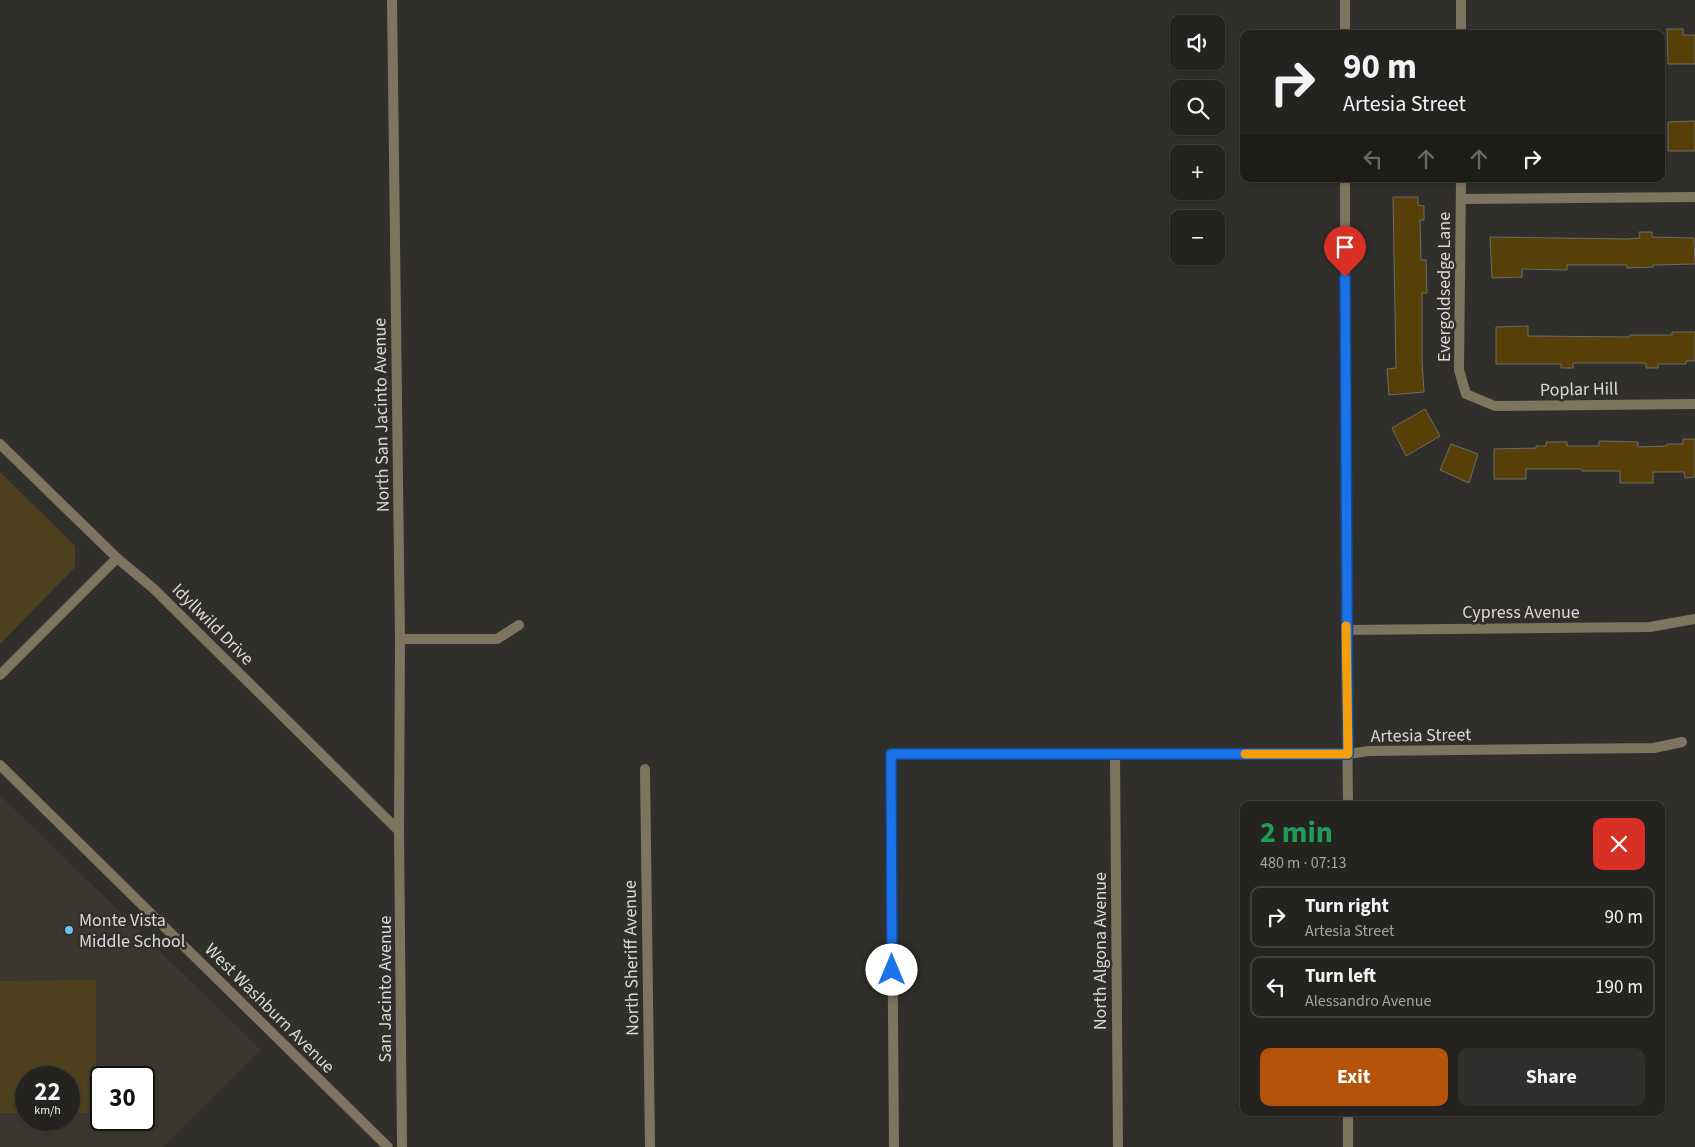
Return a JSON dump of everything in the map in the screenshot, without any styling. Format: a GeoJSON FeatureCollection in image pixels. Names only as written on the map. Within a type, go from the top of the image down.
{"type":"FeatureCollection","features":[{"type":"Feature","properties":{"kind":"street","name":"North San Jacinto Avenue"},"geometry":{"type":"LineString","coordinates":[[392,0],[400,639],[400,830]]}},
{"type":"Feature","properties":{"kind":"street"},"geometry":{"type":"LineString","coordinates":[[1345,0],[1345,30]]}},
{"type":"Feature","properties":{"kind":"street"},"geometry":{"type":"LineString","coordinates":[[1461,0],[1461,30]]}},
{"type":"Feature","properties":{"kind":"street"},"geometry":{"type":"LineString","coordinates":[[1345,182],[1348,801]]}},
{"type":"Feature","properties":{"kind":"street","name":"Evergoldsedge Lane"},"geometry":{"type":"LineString","coordinates":[[1461,182],[1459,370],[1466,394]]}},
{"type":"Feature","properties":{"kind":"street"},"geometry":{"type":"LineString","coordinates":[[1461,199],[1695,197]]}},
{"type":"Feature","properties":{"kind":"street","name":"Poplar Hill"},"geometry":{"type":"LineString","coordinates":[[1466,394],[1495,406],[1695,404]]}},
{"type":"Feature","properties":{"kind":"street","name":"Idyllwild Drive"},"geometry":{"type":"LineString","coordinates":[[0,444],[116,558],[154,589],[400,830]]}},
{"type":"Feature","properties":{"kind":"street"},"geometry":{"type":"LineString","coordinates":[[0,675],[116,558]]}},
{"type":"Feature","properties":{"kind":"street","name":"Cypress Avenue"},"geometry":{"type":"LineString","coordinates":[[1346,630],[1650,627],[1695,619]]}},
{"type":"Feature","properties":{"kind":"street"},"geometry":{"type":"LineString","coordinates":[[400,639],[497,639],[519,625]]}},
{"type":"Feature","properties":{"kind":"street","name":"Artesia Street"},"geometry":{"type":"LineString","coordinates":[[894,1147],[891,754],[1348,754],[1369,751],[1654,748],[1682,742]]}},
{"type":"Feature","properties":{"kind":"street","name":"North Algona Avenue"},"geometry":{"type":"LineString","coordinates":[[1115,754],[1118,1147]]}},
{"type":"Feature","properties":{"kind":"street","name":"West Washburn Avenue"},"geometry":{"type":"LineString","coordinates":[[0,765],[388,1147]]}},
{"type":"Feature","properties":{"kind":"street","name":"North Sheriff Avenue"},"geometry":{"type":"LineString","coordinates":[[645,769],[650,1147]]}},
{"type":"Feature","properties":{"kind":"street","name":"San Jacinto Avenue"},"geometry":{"type":"LineString","coordinates":[[400,830],[402,1147]]}},
{"type":"Feature","properties":{"kind":"street"},"geometry":{"type":"LineString","coordinates":[[1348,1116],[1348,1147]]}},
{"type":"Feature","properties":{"kind":"shaded area"},"geometry":{"type":"Polygon","coordinates":[[[0,472],[75,546],[75,567],[0,644],[0,472]]]}},
{"type":"Feature","properties":{"kind":"shaded area","name":"Monte Vista Middle School"},"geometry":{"type":"Polygon","coordinates":[[[0,795],[261,1050],[163,1147],[0,1147],[0,795]]]}},
{"type":"Feature","properties":{"kind":"shaded area"},"geometry":{"type":"Polygon","coordinates":[[[96,980],[96,1066],[90,1066],[90,1113],[80,1113],[80,1066],[15,1066],[15,1113],[0,1113],[0,981],[96,980]]]}},
{"type":"Feature","properties":{"kind":"building"},"geometry":{"type":"Polygon","coordinates":[[[1667,29],[1683,29],[1683,35],[1695,35],[1695,64],[1668,64],[1667,29]]]}},
{"type":"Feature","properties":{"kind":"building"},"geometry":{"type":"Polygon","coordinates":[[[1695,121],[1695,151],[1668,151],[1668,122],[1695,121]]]}},
{"type":"Feature","properties":{"kind":"building"},"geometry":{"type":"Polygon","coordinates":[[[1393,197],[1418,197],[1418,205],[1424,206],[1424,220],[1420,220],[1421,260],[1426,260],[1427,293],[1422,293],[1424,392],[1389,395],[1387,369],[1396,368],[1393,197]]]}},
{"type":"Feature","properties":{"kind":"building"},"geometry":{"type":"Polygon","coordinates":[[[1639,232],[1652,232],[1652,237],[1694,238],[1695,264],[1627,268],[1627,265],[1567,265],[1567,270],[1522,269],[1522,277],[1492,278],[1490,237],[1627,239],[1640,238],[1639,232]]]}},
{"type":"Feature","properties":{"kind":"building"},"geometry":{"type":"Polygon","coordinates":[[[1528,326],[1528,336],[1630,337],[1630,335],[1672,335],[1672,332],[1695,332],[1695,361],[1686,361],[1686,364],[1658,364],[1658,368],[1646,368],[1646,363],[1573,363],[1573,368],[1561,368],[1561,364],[1496,364],[1496,327],[1528,326]]]}},
{"type":"Feature","properties":{"kind":"building"},"geometry":{"type":"Polygon","coordinates":[[[1425,409],[1440,436],[1406,456],[1392,428],[1425,409]]]}},
{"type":"Feature","properties":{"kind":"building"},"geometry":{"type":"Polygon","coordinates":[[[1683,439],[1695,439],[1695,477],[1685,478],[1684,472],[1653,472],[1653,483],[1620,483],[1620,471],[1526,469],[1526,479],[1494,479],[1494,449],[1536,448],[1536,446],[1546,446],[1546,442],[1567,442],[1567,446],[1599,446],[1599,441],[1638,442],[1638,447],[1667,446],[1667,444],[1683,444],[1683,439]]]}},
{"type":"Feature","properties":{"kind":"building"},"geometry":{"type":"Polygon","coordinates":[[[1451,444],[1478,454],[1469,483],[1440,470],[1451,444]]]}},
{"type":"Feature","properties":{"kind":"slow traffic"},"geometry":{"type":"LineString","coordinates":[[1245,754],[1348,754],[1346,626]]}},
{"type":"Feature","properties":{"kind":"place","name":"Monte Vista Middle School"},"geometry":{"type":"Point","coordinates":[69,930]}},
{"type":"Feature","properties":{"kind":"route"},"geometry":{"type":"LineString","coordinates":[[892,970],[891,754],[1348,754],[1345,277]]}}]}
